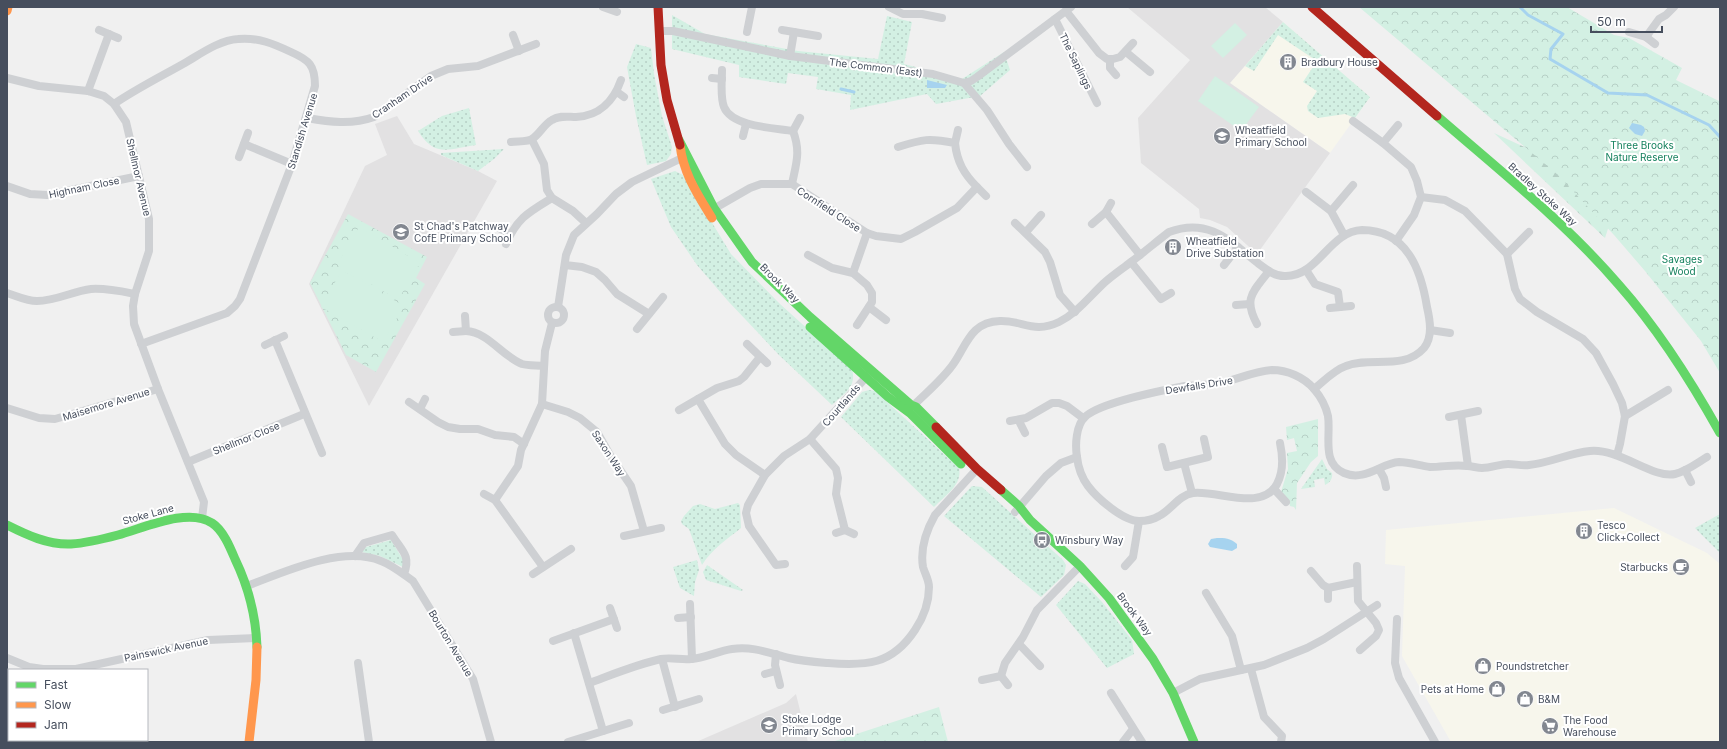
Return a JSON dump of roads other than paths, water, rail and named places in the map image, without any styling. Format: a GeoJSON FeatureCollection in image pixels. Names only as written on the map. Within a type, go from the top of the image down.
{"type":"FeatureCollection","features":[{"type":"Feature","properties":{"kind":"street"},"geometry":{"type":"LineString","coordinates":[[7,11],[8,7]]}},
{"type":"Feature","properties":{"kind":"street"},"geometry":{"type":"LineString","coordinates":[[603,7],[615,10]]}},
{"type":"Feature","properties":{"kind":"street","name":"Brook Way"},"geometry":{"type":"LineString","coordinates":[[658,7],[661,66],[667,100],[678,140],[685,156],[691,183],[752,262],[869,374],[912,409],[974,471],[1080,566],[1109,598],[1140,639],[1173,693],[1194,742]]}},
{"type":"Feature","properties":{"kind":"street"},"geometry":{"type":"LineString","coordinates":[[747,32],[752,7]]}},
{"type":"Feature","properties":{"kind":"street"},"geometry":{"type":"LineString","coordinates":[[889,7],[903,14],[922,14],[942,18]]}},
{"type":"Feature","properties":{"kind":"street","name":"Bradley Stoke Way"},"geometry":{"type":"LineString","coordinates":[[1312,7],[1544,209],[1602,266],[1631,299],[1660,336],[1680,365],[1720,433]]}},
{"type":"Feature","properties":{"kind":"street"},"geometry":{"type":"LineString","coordinates":[[1646,37],[1659,19],[1666,15],[1674,7]]}},
{"type":"Feature","properties":{"kind":"street"},"geometry":{"type":"LineString","coordinates":[[1027,167],[1009,144],[987,110],[964,83],[977,77],[1068,9],[1099,53],[1110,59],[1120,57],[1133,43]]}},
{"type":"Feature","properties":{"kind":"street","name":"The Saplings"},"geometry":{"type":"LineString","coordinates":[[1055,19],[1096,103]]}},
{"type":"Feature","properties":{"kind":"street"},"geometry":{"type":"LineString","coordinates":[[99,30],[118,38]]}},
{"type":"Feature","properties":{"kind":"street"},"geometry":{"type":"LineString","coordinates":[[782,30],[818,36]]}},
{"type":"Feature","properties":{"kind":"street","name":"The Common (East)"},"geometry":{"type":"LineString","coordinates":[[659,31],[673,31],[790,56],[933,74],[964,83]]}},
{"type":"Feature","properties":{"kind":"street"},"geometry":{"type":"LineString","coordinates":[[790,56],[794,32]]}},
{"type":"Feature","properties":{"kind":"street"},"geometry":{"type":"LineString","coordinates":[[1629,32],[1646,37],[1655,44]]}},
{"type":"Feature","properties":{"kind":"street"},"geometry":{"type":"LineString","coordinates":[[88,91],[109,34]]}},
{"type":"Feature","properties":{"kind":"street"},"geometry":{"type":"LineString","coordinates":[[513,35],[519,51]]}},
{"type":"Feature","properties":{"kind":"street","name":"Standish Avenue"},"geometry":{"type":"LineString","coordinates":[[114,104],[128,94],[215,46],[236,39],[253,38],[271,42],[308,61],[315,76],[316,86],[292,164],[244,291],[236,306],[227,313],[141,344]]}},
{"type":"Feature","properties":{"kind":"street","name":"Cranham Drive"},"geometry":{"type":"LineString","coordinates":[[307,118],[341,122],[366,120],[374,117],[431,76],[448,69],[478,66],[536,44]]}},
{"type":"Feature","properties":{"kind":"street"},"geometry":{"type":"LineString","coordinates":[[1126,52],[1150,72]]}},
{"type":"Feature","properties":{"kind":"street"},"geometry":{"type":"LineString","coordinates":[[1110,59],[1110,68],[1116,75]]}},
{"type":"Feature","properties":{"kind":"street"},"geometry":{"type":"LineString","coordinates":[[722,70],[724,107],[731,116],[746,124],[793,131],[800,118]]}},
{"type":"Feature","properties":{"kind":"street"},"geometry":{"type":"LineString","coordinates":[[712,78],[722,79]]}},
{"type":"Feature","properties":{"kind":"street","name":"Shellmor Avenue"},"geometry":{"type":"LineString","coordinates":[[11,79],[39,86],[88,91],[104,96],[114,104],[126,122],[149,219],[149,244],[135,294],[133,306],[134,324],[158,389],[204,502],[202,518]]}},
{"type":"Feature","properties":{"kind":"street"},"geometry":{"type":"LineString","coordinates":[[511,142],[532,140],[553,119],[560,117],[585,116],[596,111],[611,100],[617,92],[621,80]]}},
{"type":"Feature","properties":{"kind":"street"},"geometry":{"type":"LineString","coordinates":[[617,92],[624,97]]}},
{"type":"Feature","properties":{"kind":"street"},"geometry":{"type":"LineString","coordinates":[[1353,121],[1383,143],[1411,167],[1417,181],[1421,197],[1414,215],[1396,241]]}},
{"type":"Feature","properties":{"kind":"street"},"geometry":{"type":"LineString","coordinates":[[743,136],[746,124]]}},
{"type":"Feature","properties":{"kind":"street"},"geometry":{"type":"LineString","coordinates":[[1383,143],[1398,125]]}},
{"type":"Feature","properties":{"kind":"street"},"geometry":{"type":"LineString","coordinates":[[958,130],[955,143],[959,164],[966,176],[986,196]]}},
{"type":"Feature","properties":{"kind":"street","name":"Cornfield Close"},"geometry":{"type":"LineString","coordinates":[[792,184],[798,156],[798,147],[793,131]]}},
{"type":"Feature","properties":{"kind":"street"},"geometry":{"type":"LineString","coordinates":[[239,157],[248,133]]}},
{"type":"Feature","properties":{"kind":"street"},"geometry":{"type":"LineString","coordinates":[[898,147],[922,139],[935,139],[955,143]]}},
{"type":"Feature","properties":{"kind":"street"},"geometry":{"type":"LineString","coordinates":[[532,140],[544,164],[546,186],[552,198],[573,211],[586,223]]}},
{"type":"Feature","properties":{"kind":"street"},"geometry":{"type":"LineString","coordinates":[[244,144],[292,164]]}},
{"type":"Feature","properties":{"kind":"street"},"geometry":{"type":"LineString","coordinates":[[558,307],[569,246],[574,235],[616,194],[632,182],[685,156]]}},
{"type":"Feature","properties":{"kind":"street","name":"Highnam Close"},"geometry":{"type":"LineString","coordinates":[[7,186],[30,194],[47,195],[139,176]]}},
{"type":"Feature","properties":{"kind":"street","name":"Cornfield Close"},"geometry":{"type":"LineString","coordinates":[[711,210],[760,184],[792,184],[867,234],[901,239],[957,208],[977,187]]}},
{"type":"Feature","properties":{"kind":"street"},"geometry":{"type":"LineString","coordinates":[[1331,211],[1353,185]]}},
{"type":"Feature","properties":{"kind":"street"},"geometry":{"type":"LineString","coordinates":[[1306,192],[1331,211],[1344,235]]}},
{"type":"Feature","properties":{"kind":"street"},"geometry":{"type":"LineString","coordinates":[[1421,197],[1445,200],[1465,211],[1507,254],[1515,289],[1520,299],[1537,312],[1583,339],[1591,348],[1602,364],[1622,403],[1625,416],[1617,455]]}},
{"type":"Feature","properties":{"kind":"street"},"geometry":{"type":"LineString","coordinates":[[506,244],[510,234],[522,217],[552,198]]}},
{"type":"Feature","properties":{"kind":"street"},"geometry":{"type":"LineString","coordinates":[[1092,224],[1106,212],[1111,203]]}},
{"type":"Feature","properties":{"kind":"street"},"geometry":{"type":"LineString","coordinates":[[1106,212],[1140,254]]}},
{"type":"Feature","properties":{"kind":"street"},"geometry":{"type":"LineString","coordinates":[[1026,232],[1041,215]]}},
{"type":"Feature","properties":{"kind":"street"},"geometry":{"type":"LineString","coordinates":[[1015,224],[1026,232],[1045,252],[1050,262],[1060,295],[1075,312]]}},
{"type":"Feature","properties":{"kind":"street"},"geometry":{"type":"LineString","coordinates":[[912,409],[954,364],[968,337],[976,330],[988,322],[1008,321],[1036,327],[1047,326],[1058,322],[1075,312],[1104,283],[1169,232],[1192,227],[1208,229],[1224,237],[1268,271],[1286,276],[1296,275],[1306,270],[1344,235],[1359,230],[1384,234],[1396,241],[1416,265],[1424,288],[1428,309],[1430,330],[1424,348],[1416,355],[1397,361],[1347,365],[1314,388]]}},
{"type":"Feature","properties":{"kind":"street"},"geometry":{"type":"LineString","coordinates":[[499,228],[510,234]]}},
{"type":"Feature","properties":{"kind":"street"},"geometry":{"type":"LineString","coordinates":[[1507,254],[1529,232]]}},
{"type":"Feature","properties":{"kind":"street","name":"Cornfield Close"},"geometry":{"type":"LineString","coordinates":[[853,274],[867,234]]}},
{"type":"Feature","properties":{"kind":"street"},"geometry":{"type":"LineString","coordinates":[[1224,266],[1238,247]]}},
{"type":"Feature","properties":{"kind":"street"},"geometry":{"type":"LineString","coordinates":[[808,255],[832,268],[853,274],[867,284],[872,293],[872,302],[857,325]]}},
{"type":"Feature","properties":{"kind":"street"},"geometry":{"type":"LineString","coordinates":[[1131,262],[1158,302],[1171,293]]}},
{"type":"Feature","properties":{"kind":"street"},"geometry":{"type":"LineString","coordinates":[[565,265],[582,267],[596,272],[617,294],[649,314]]}},
{"type":"Feature","properties":{"kind":"street"},"geometry":{"type":"LineString","coordinates":[[1306,270],[1315,284],[1338,292],[1340,307]]}},
{"type":"Feature","properties":{"kind":"street"},"geometry":{"type":"LineString","coordinates":[[1257,324],[1250,304],[1252,293],[1268,271]]}},
{"type":"Feature","properties":{"kind":"street"},"geometry":{"type":"LineString","coordinates":[[7,293],[26,300],[37,301],[55,299],[91,290],[115,290],[135,294]]}},
{"type":"Feature","properties":{"kind":"street"},"geometry":{"type":"LineString","coordinates":[[637,329],[663,297]]}},
{"type":"Feature","properties":{"kind":"street"},"geometry":{"type":"LineString","coordinates":[[1236,305],[1250,304]]}},
{"type":"Feature","properties":{"kind":"street"},"geometry":{"type":"LineString","coordinates":[[1330,308],[1351,306]]}},
{"type":"Feature","properties":{"kind":"street"},"geometry":{"type":"LineString","coordinates":[[558,307],[563,311],[564,318],[559,323],[552,323],[549,320],[548,312],[551,308],[558,307]]}},
{"type":"Feature","properties":{"kind":"street"},"geometry":{"type":"LineString","coordinates":[[869,307],[886,320]]}},
{"type":"Feature","properties":{"kind":"street"},"geometry":{"type":"LineString","coordinates":[[464,316],[466,330]]}},
{"type":"Feature","properties":{"kind":"street"},"geometry":{"type":"LineString","coordinates":[[495,500],[518,466],[521,450],[542,404],[546,344],[552,323]]}},
{"type":"Feature","properties":{"kind":"street"},"geometry":{"type":"LineString","coordinates":[[453,332],[466,330],[479,333],[515,360],[523,364],[544,366]]}},
{"type":"Feature","properties":{"kind":"street"},"geometry":{"type":"LineString","coordinates":[[1430,330],[1450,333]]}},
{"type":"Feature","properties":{"kind":"street"},"geometry":{"type":"LineString","coordinates":[[265,345],[284,336]]}},
{"type":"Feature","properties":{"kind":"street"},"geometry":{"type":"LineString","coordinates":[[275,340],[304,414],[322,454]]}},
{"type":"Feature","properties":{"kind":"street"},"geometry":{"type":"LineString","coordinates":[[747,344],[767,363]]}},
{"type":"Feature","properties":{"kind":"street"},"geometry":{"type":"LineString","coordinates":[[679,410],[717,388],[739,381],[760,357]]}},
{"type":"Feature","properties":{"kind":"street","name":"Dewfalls Drive"},"geometry":{"type":"LineString","coordinates":[[1083,418],[1094,410],[1107,405],[1138,397],[1187,386],[1219,383],[1258,372],[1272,370],[1291,374],[1305,380],[1314,388],[1328,415],[1328,452],[1331,461],[1337,468],[1345,473],[1354,475],[1366,474],[1397,462],[1428,466],[1468,466],[1481,468],[1509,464],[1530,465],[1569,454],[1590,451],[1604,451],[1666,474],[1674,474],[1685,470],[1708,457]]}},
{"type":"Feature","properties":{"kind":"street","name":"Courtlands"},"geometry":{"type":"LineString","coordinates":[[786,564],[774,569],[747,521],[748,505],[765,475],[784,456],[810,439],[869,374]]}},
{"type":"Feature","properties":{"kind":"street","name":"Maisemore Avenue"},"geometry":{"type":"LineString","coordinates":[[7,408],[39,418],[55,419],[158,389]]}},
{"type":"Feature","properties":{"kind":"street"},"geometry":{"type":"LineString","coordinates":[[1625,416],[1668,390]]}},
{"type":"Feature","properties":{"kind":"street"},"geometry":{"type":"LineString","coordinates":[[420,408],[425,399]]}},
{"type":"Feature","properties":{"kind":"street"},"geometry":{"type":"LineString","coordinates":[[698,400],[725,444],[736,455],[765,475]]}},
{"type":"Feature","properties":{"kind":"street"},"geometry":{"type":"LineString","coordinates":[[409,402],[420,408],[438,422],[448,426],[460,429],[478,428],[495,435],[514,437],[524,444]]}},
{"type":"Feature","properties":{"kind":"street"},"geometry":{"type":"LineString","coordinates":[[1010,421],[1019,420],[1052,403],[1059,403],[1067,406],[1083,418],[1078,434],[1077,457],[1080,471],[1088,486],[1106,503],[1124,516],[1139,521],[1158,517],[1176,501],[1192,493],[1243,498],[1260,496],[1274,489],[1281,477],[1283,466],[1280,443]]}},
{"type":"Feature","properties":{"kind":"street","name":"Saxon Way"},"geometry":{"type":"LineString","coordinates":[[542,404],[568,412],[580,418],[597,432],[610,455],[631,486],[644,531]]}},
{"type":"Feature","properties":{"kind":"street"},"geometry":{"type":"LineString","coordinates":[[1449,417],[1478,411]]}},
{"type":"Feature","properties":{"kind":"street","name":"Shellmor Close"},"geometry":{"type":"LineString","coordinates":[[188,462],[304,414]]}},
{"type":"Feature","properties":{"kind":"street"},"geometry":{"type":"LineString","coordinates":[[1462,415],[1468,466]]}},
{"type":"Feature","properties":{"kind":"street"},"geometry":{"type":"LineString","coordinates":[[1019,420],[1025,433]]}},
{"type":"Feature","properties":{"kind":"street"},"geometry":{"type":"LineString","coordinates":[[810,439],[836,469],[838,478],[836,494],[845,530]]}},
{"type":"Feature","properties":{"kind":"street"},"geometry":{"type":"LineString","coordinates":[[1162,447],[1167,467],[1208,456],[1204,439]]}},
{"type":"Feature","properties":{"kind":"street"},"geometry":{"type":"LineString","coordinates":[[1017,509],[1046,476],[1061,463],[1077,457]]}},
{"type":"Feature","properties":{"kind":"street"},"geometry":{"type":"LineString","coordinates":[[1184,463],[1192,493]]}},
{"type":"Feature","properties":{"kind":"street"},"geometry":{"type":"LineString","coordinates":[[1379,469],[1384,478],[1386,487]]}},
{"type":"Feature","properties":{"kind":"street"},"geometry":{"type":"LineString","coordinates":[[1685,470],[1691,482]]}},
{"type":"Feature","properties":{"kind":"street"},"geometry":{"type":"LineString","coordinates":[[589,683],[662,659],[692,659],[732,649],[749,648],[806,661],[862,664],[875,662],[891,656],[902,647],[916,628],[926,604],[929,587],[923,567],[922,552],[928,528],[935,515],[974,471]]}},
{"type":"Feature","properties":{"kind":"street"},"geometry":{"type":"LineString","coordinates":[[1274,489],[1286,502]]}},
{"type":"Feature","properties":{"kind":"street"},"geometry":{"type":"LineString","coordinates":[[484,494],[495,500],[542,567]]}},
{"type":"Feature","properties":{"kind":"street","name":"Stoke Lane"},"geometry":{"type":"LineString","coordinates":[[7,525],[34,538],[58,543],[78,544],[177,518],[190,516],[202,518]]}},
{"type":"Feature","properties":{"kind":"street"},"geometry":{"type":"LineString","coordinates":[[202,518],[216,527],[234,554],[247,586],[256,638],[257,675],[249,742]]}},
{"type":"Feature","properties":{"kind":"street"},"geometry":{"type":"LineString","coordinates":[[1125,566],[1133,557],[1139,521]]}},
{"type":"Feature","properties":{"kind":"street"},"geometry":{"type":"LineString","coordinates":[[624,536],[661,528]]}},
{"type":"Feature","properties":{"kind":"street"},"geometry":{"type":"LineString","coordinates":[[836,533],[845,530],[854,534]]}},
{"type":"Feature","properties":{"kind":"street"},"geometry":{"type":"LineString","coordinates":[[355,556],[364,543],[392,535],[407,558],[404,574]]}},
{"type":"Feature","properties":{"kind":"street"},"geometry":{"type":"LineString","coordinates":[[533,574],[570,548]]}},
{"type":"Feature","properties":{"kind":"street","name":"Bourton Avenue"},"geometry":{"type":"LineString","coordinates":[[247,586],[309,563],[355,556],[381,561],[404,574],[412,581],[474,679],[491,742]]}},
{"type":"Feature","properties":{"kind":"street"},"geometry":{"type":"LineString","coordinates":[[1001,676],[1005,663],[1019,644],[1037,610],[1080,566]]}},
{"type":"Feature","properties":{"kind":"street"},"geometry":{"type":"LineString","coordinates":[[1357,566],[1358,601],[1376,623],[1379,630],[1376,636],[1360,650]]}},
{"type":"Feature","properties":{"kind":"street"},"geometry":{"type":"LineString","coordinates":[[1311,571],[1323,585],[1328,588],[1357,582]]}},
{"type":"Feature","properties":{"kind":"street"},"geometry":{"type":"LineString","coordinates":[[1328,588],[1328,599]]}},
{"type":"Feature","properties":{"kind":"street"},"geometry":{"type":"LineString","coordinates":[[1206,593],[1232,636],[1241,670]]}},
{"type":"Feature","properties":{"kind":"street"},"geometry":{"type":"LineString","coordinates":[[690,604],[692,659]]}},
{"type":"Feature","properties":{"kind":"street"},"geometry":{"type":"LineString","coordinates":[[1173,693],[1200,679],[1264,666],[1307,648],[1324,639],[1377,605]]}},
{"type":"Feature","properties":{"kind":"street"},"geometry":{"type":"LineString","coordinates":[[610,608],[617,628]]}},
{"type":"Feature","properties":{"kind":"street"},"geometry":{"type":"LineString","coordinates":[[678,618],[690,617]]}},
{"type":"Feature","properties":{"kind":"street"},"geometry":{"type":"LineString","coordinates":[[553,641],[614,619]]}},
{"type":"Feature","properties":{"kind":"street"},"geometry":{"type":"LineString","coordinates":[[1397,619],[1395,662],[1400,678],[1435,742]]}},
{"type":"Feature","properties":{"kind":"street"},"geometry":{"type":"LineString","coordinates":[[574,633],[603,731]]}},
{"type":"Feature","properties":{"kind":"street","name":"Painswick Avenue"},"geometry":{"type":"LineString","coordinates":[[7,658],[29,667],[42,669],[108,666],[208,640],[256,638]]}},
{"type":"Feature","properties":{"kind":"street"},"geometry":{"type":"LineString","coordinates":[[1019,644],[1040,666]]}},
{"type":"Feature","properties":{"kind":"street"},"geometry":{"type":"LineString","coordinates":[[776,654],[775,665],[780,685]]}},
{"type":"Feature","properties":{"kind":"street"},"geometry":{"type":"LineString","coordinates":[[662,659],[675,706]]}},
{"type":"Feature","properties":{"kind":"street"},"geometry":{"type":"LineString","coordinates":[[358,663],[369,742]]}},
{"type":"Feature","properties":{"kind":"street"},"geometry":{"type":"LineString","coordinates":[[1250,669],[1264,717],[1282,736],[1281,742]]}},
{"type":"Feature","properties":{"kind":"street"},"geometry":{"type":"LineString","coordinates":[[765,674],[776,671]]}},
{"type":"Feature","properties":{"kind":"street"},"geometry":{"type":"LineString","coordinates":[[982,680],[1001,676]]}},
{"type":"Feature","properties":{"kind":"street"},"geometry":{"type":"LineString","coordinates":[[1001,676],[1008,685]]}},
{"type":"Feature","properties":{"kind":"street"},"geometry":{"type":"LineString","coordinates":[[1111,693],[1142,742]]}},
{"type":"Feature","properties":{"kind":"street"},"geometry":{"type":"LineString","coordinates":[[663,710],[699,699]]}},
{"type":"Feature","properties":{"kind":"street"},"geometry":{"type":"LineString","coordinates":[[568,742],[629,722]]}},
{"type":"Feature","properties":{"kind":"street"},"geometry":{"type":"LineString","coordinates":[[1123,742],[1133,729]]}},
{"type":"Feature","properties":{"kind":"water"},"geometry":{"type":"Polygon","coordinates":[[[927,80],[947,85],[945,88],[927,88],[927,80]]]}},
{"type":"Feature","properties":{"kind":"water"},"geometry":{"type":"Polygon","coordinates":[[[1632,123],[1644,127],[1645,131],[1642,136],[1635,134],[1629,128],[1632,123]]]}},
{"type":"Feature","properties":{"kind":"water"},"geometry":{"type":"Polygon","coordinates":[[[1211,539],[1230,539],[1237,544],[1237,548],[1232,551],[1210,547],[1208,544],[1211,539]]]}},
{"type":"Feature","properties":{"kind":"waterway"},"geometry":{"type":"LineString","coordinates":[[1520,7],[1528,15],[1563,34],[1551,49],[1550,59],[1608,93],[1647,95],[1709,125],[1720,137]]}},
{"type":"Feature","properties":{"kind":"waterway"},"geometry":{"type":"LineString","coordinates":[[841,89],[854,92]]}},
{"type":"Feature","properties":{"kind":"place","name":"Bradbury House"},"geometry":{"type":"Point","coordinates":[1288,62]}},
{"type":"Feature","properties":{"kind":"place","name":"Wheatfield Primary School"},"geometry":{"type":"Point","coordinates":[1222,136]}},
{"type":"Feature","properties":{"kind":"place","name":"St Chad's Patchway CofE Primary School"},"geometry":{"type":"Point","coordinates":[401,232]}},
{"type":"Feature","properties":{"kind":"place","name":"Wheatfield Drive Substation"},"geometry":{"type":"Point","coordinates":[1173,247]}},
{"type":"Feature","properties":{"kind":"place","name":"Tesco Click+Collect"},"geometry":{"type":"Point","coordinates":[1584,531]}},
{"type":"Feature","properties":{"kind":"place","name":"Winsbury Way"},"geometry":{"type":"Point","coordinates":[1042,540]}},
{"type":"Feature","properties":{"kind":"place","name":"Starbucks"},"geometry":{"type":"Point","coordinates":[1681,567]}},
{"type":"Feature","properties":{"kind":"place","name":"Poundstretcher"},"geometry":{"type":"Point","coordinates":[1483,666]}},
{"type":"Feature","properties":{"kind":"place","name":"Pets at Home"},"geometry":{"type":"Point","coordinates":[1497,689]}},
{"type":"Feature","properties":{"kind":"place","name":"B&M"},"geometry":{"type":"Point","coordinates":[1525,699]}},
{"type":"Feature","properties":{"kind":"place","name":"Stoke Lodge Primary School"},"geometry":{"type":"Point","coordinates":[769,725]}},
{"type":"Feature","properties":{"kind":"place","name":"The Food Warehouse"},"geometry":{"type":"Point","coordinates":[1550,726]}},
{"type":"Feature","properties":{"kind":"park label","name":"Three Brooks Nature Reserve"},"geometry":{"type":"Point","coordinates":[1642,150]}},
{"type":"Feature","properties":{"kind":"park label","name":"Savages Wood"},"geometry":{"type":"Point","coordinates":[1682,264]}}]}
